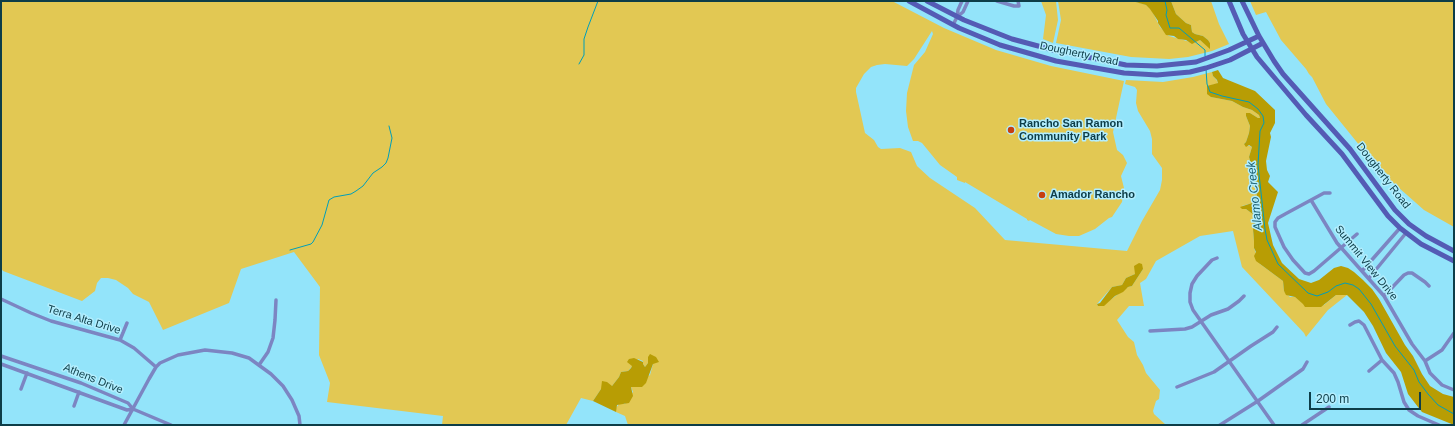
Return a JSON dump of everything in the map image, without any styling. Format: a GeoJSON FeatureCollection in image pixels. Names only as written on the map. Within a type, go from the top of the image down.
{"type":"FeatureCollection","features":[{"type":"Feature","properties":{"kind":"main road","name":"Dougherty Road"},"geometry":{"type":"LineString","coordinates":[[909,1],[953,25],[1000,45],[1056,61],[1124,74],[1173,74],[1206,68],[1230,60],[1263,43]]}},
{"type":"Feature","properties":{"kind":"main road","name":"Dougherty Road"},"geometry":{"type":"LineString","coordinates":[[927,1],[957,17],[1012,39],[1054,50],[1126,65],[1173,66],[1196,62],[1229,50],[1259,36],[1284,74],[1350,149],[1395,210],[1426,236],[1454,251]]}},
{"type":"Feature","properties":{"kind":"main road"},"geometry":{"type":"LineString","coordinates":[[1229,1],[1247,42]]}},
{"type":"Feature","properties":{"kind":"main road"},"geometry":{"type":"LineString","coordinates":[[1242,1],[1259,36]]}},
{"type":"Feature","properties":{"kind":"main road","name":"Dougherty Road"},"geometry":{"type":"LineString","coordinates":[[1247,42],[1275,80],[1342,154],[1388,216],[1400,228],[1421,244],[1454,261]]}},
{"type":"Feature","properties":{"kind":"street"},"geometry":{"type":"LineString","coordinates":[[953,25],[962,1]]}},
{"type":"Feature","properties":{"kind":"street"},"geometry":{"type":"LineString","coordinates":[[957,17],[963,12],[968,1]]}},
{"type":"Feature","properties":{"kind":"street"},"geometry":{"type":"LineString","coordinates":[[997,1],[1019,6],[1018,1]]}},
{"type":"Feature","properties":{"kind":"street"},"geometry":{"type":"LineString","coordinates":[[1330,193],[1324,193],[1278,218],[1275,222],[1275,227],[1284,247],[1301,270],[1309,274],[1357,234]]}},
{"type":"Feature","properties":{"kind":"street","name":"Summit View Drive"},"geometry":{"type":"LineString","coordinates":[[1311,200],[1326,227],[1341,248],[1384,296],[1412,344],[1425,361],[1430,373],[1442,385],[1454,390]]}},
{"type":"Feature","properties":{"kind":"street"},"geometry":{"type":"LineString","coordinates":[[1362,271],[1400,228]]}},
{"type":"Feature","properties":{"kind":"street"},"geometry":{"type":"LineString","coordinates":[[1369,278],[1406,233]]}},
{"type":"Feature","properties":{"kind":"street"},"geometry":{"type":"LineString","coordinates":[[1217,258],[1212,260],[1197,276],[1190,293],[1190,302],[1193,310],[1274,425]]}},
{"type":"Feature","properties":{"kind":"street"},"geometry":{"type":"LineString","coordinates":[[1384,296],[1408,273],[1412,273],[1430,286]]}},
{"type":"Feature","properties":{"kind":"street"},"geometry":{"type":"LineString","coordinates":[[1150,331],[1185,329],[1192,327],[1211,315],[1228,309],[1244,296]]}},
{"type":"Feature","properties":{"kind":"street","name":"Terra Alta Drive"},"geometry":{"type":"LineString","coordinates":[[1,299],[52,321],[120,340],[134,348],[156,367]]}},
{"type":"Feature","properties":{"kind":"street"},"geometry":{"type":"LineString","coordinates":[[259,365],[268,352],[273,338],[276,320],[276,300]]}},
{"type":"Feature","properties":{"kind":"street"},"geometry":{"type":"LineString","coordinates":[[1350,325],[1359,321],[1364,325],[1382,360],[1394,373],[1404,402],[1409,410],[1438,425]]}},
{"type":"Feature","properties":{"kind":"street"},"geometry":{"type":"LineString","coordinates":[[120,340],[127,323]]}},
{"type":"Feature","properties":{"kind":"street"},"geometry":{"type":"LineString","coordinates":[[1177,387],[1214,372],[1273,332],[1277,327]]}},
{"type":"Feature","properties":{"kind":"street"},"geometry":{"type":"LineString","coordinates":[[1425,361],[1442,350],[1454,333]]}},
{"type":"Feature","properties":{"kind":"street"},"geometry":{"type":"LineString","coordinates":[[124,425],[156,367],[166,360],[178,355],[205,350],[232,353],[249,358],[271,374],[286,390],[296,408],[300,425]]}},
{"type":"Feature","properties":{"kind":"street","name":"Athens Drive"},"geometry":{"type":"LineString","coordinates":[[1,356],[81,382],[128,403],[133,409]]}},
{"type":"Feature","properties":{"kind":"street"},"geometry":{"type":"LineString","coordinates":[[1369,371],[1382,360]]}},
{"type":"Feature","properties":{"kind":"street"},"geometry":{"type":"LineString","coordinates":[[1220,425],[1258,401],[1303,369],[1307,362]]}},
{"type":"Feature","properties":{"kind":"street","name":"Athens Drive"},"geometry":{"type":"LineString","coordinates":[[1,364],[127,410],[133,409]]}},
{"type":"Feature","properties":{"kind":"street"},"geometry":{"type":"LineString","coordinates":[[21,389],[27,373]]}},
{"type":"Feature","properties":{"kind":"street"},"geometry":{"type":"LineString","coordinates":[[74,406],[79,392]]}},
{"type":"Feature","properties":{"kind":"street"},"geometry":{"type":"LineString","coordinates":[[1302,425],[1329,407]]}},
{"type":"Feature","properties":{"kind":"street"},"geometry":{"type":"LineString","coordinates":[[133,409],[171,425]]}},
{"type":"Feature","properties":{"kind":"shaded area"},"geometry":{"type":"Polygon","coordinates":[[[1,1],[892,1],[944,28],[996,50],[1051,66],[1124,81],[1113,132],[1117,150],[1123,155],[1127,163],[1121,176],[1124,188],[1122,202],[1112,217],[1095,229],[1079,236],[1069,236],[1056,234],[1030,220],[1027,220],[965,182],[957,180],[957,177],[940,165],[922,143],[913,141],[908,127],[906,111],[907,93],[914,65],[925,52],[933,34],[932,31],[914,59],[907,66],[885,64],[877,65],[871,67],[864,74],[856,88],[856,92],[865,133],[874,140],[881,149],[900,148],[911,152],[917,166],[930,178],[975,208],[1005,240],[1127,251],[1160,190],[1162,168],[1152,154],[1152,139],[1150,131],[1138,111],[1136,103],[1137,90],[1135,87],[1125,84],[1126,80],[1163,82],[1212,72],[1213,76],[1218,82],[1217,84],[1212,85],[1211,97],[1232,101],[1252,110],[1259,115],[1260,118],[1250,113],[1246,116],[1250,126],[1246,142],[1244,144],[1252,147],[1249,157],[1255,178],[1257,197],[1252,203],[1242,206],[1254,215],[1254,248],[1260,264],[1283,281],[1284,291],[1290,297],[1295,297],[1308,307],[1324,305],[1336,295],[1347,295],[1328,310],[1306,337],[1304,333],[1242,267],[1233,231],[1200,236],[1156,261],[1146,279],[1140,283],[1144,306],[1129,306],[1117,320],[1128,337],[1134,342],[1137,355],[1146,373],[1160,390],[1159,399],[1156,401],[1153,411],[1154,414],[1166,425],[628,425],[625,416],[616,412],[616,408],[619,404],[625,404],[633,392],[631,387],[650,375],[653,364],[648,357],[648,363],[645,367],[643,361],[638,359],[628,371],[621,372],[612,386],[601,389],[593,401],[581,398],[566,425],[442,425],[443,416],[327,402],[330,383],[319,355],[320,287],[294,252],[241,269],[229,303],[163,330],[149,302],[133,294],[128,288],[116,280],[101,278],[97,283],[95,291],[82,301],[3,271],[1,268],[1,1]],[[1135,269],[1135,274],[1126,278],[1122,285],[1112,287],[1097,304],[1098,306],[1102,306],[1128,287],[1132,286],[1143,269],[1135,269]]]}},
{"type":"Feature","properties":{"kind":"shaded area"},"geometry":{"type":"Polygon","coordinates":[[[1041,1],[1056,1],[1058,20],[1053,43],[1043,39],[1046,15],[1041,1]]]}},
{"type":"Feature","properties":{"kind":"shaded area"},"geometry":{"type":"Polygon","coordinates":[[[1058,1],[1132,1],[1140,3],[1151,9],[1160,27],[1169,36],[1194,43],[1200,40],[1210,48],[1210,43],[1208,40],[1203,36],[1192,32],[1191,25],[1186,23],[1176,14],[1171,1],[1211,1],[1219,24],[1229,44],[1212,51],[1188,57],[1169,59],[1131,57],[1056,43],[1061,20],[1058,1]]]}},
{"type":"Feature","properties":{"kind":"shaded area"},"geometry":{"type":"Polygon","coordinates":[[[1132,1],[1171,1],[1176,14],[1186,23],[1191,25],[1192,32],[1203,36],[1208,40],[1210,43],[1210,49],[1200,40],[1192,44],[1186,40],[1166,35],[1146,5],[1132,1]]]}},
{"type":"Feature","properties":{"kind":"shaded area"},"geometry":{"type":"Polygon","coordinates":[[[1250,1],[1454,1],[1454,227],[1424,210],[1381,172],[1326,104],[1312,77],[1281,40],[1266,12],[1256,15],[1250,1]]]}},
{"type":"Feature","properties":{"kind":"shaded area"},"geometry":{"type":"Polygon","coordinates":[[[1218,70],[1223,78],[1255,91],[1275,110],[1275,123],[1270,133],[1271,137],[1266,161],[1267,170],[1270,176],[1268,182],[1278,192],[1268,223],[1273,245],[1282,263],[1299,279],[1311,283],[1319,280],[1334,268],[1341,266],[1348,268],[1363,280],[1379,299],[1430,386],[1443,394],[1454,397],[1454,425],[1422,412],[1408,394],[1401,372],[1386,353],[1373,326],[1364,312],[1347,295],[1336,295],[1321,307],[1305,307],[1295,297],[1286,295],[1283,281],[1256,261],[1254,256],[1256,252],[1254,248],[1254,215],[1246,209],[1242,209],[1240,207],[1252,203],[1257,197],[1255,178],[1249,157],[1252,147],[1249,145],[1246,147],[1244,144],[1249,133],[1250,126],[1246,113],[1250,113],[1260,118],[1259,115],[1252,110],[1232,101],[1211,97],[1207,94],[1207,86],[1218,83],[1212,72],[1218,70]]]}},
{"type":"Feature","properties":{"kind":"shaded area"},"geometry":{"type":"Polygon","coordinates":[[[1139,263],[1142,264],[1143,269],[1132,286],[1115,296],[1104,306],[1098,306],[1097,304],[1100,303],[1112,287],[1122,285],[1126,278],[1135,274],[1134,266],[1139,263]]]}},
{"type":"Feature","properties":{"kind":"shaded area"},"geometry":{"type":"Polygon","coordinates":[[[650,354],[656,357],[659,362],[653,364],[646,383],[642,387],[631,387],[633,396],[629,403],[617,405],[616,412],[593,401],[601,389],[602,381],[607,382],[612,386],[621,372],[628,371],[631,368],[632,366],[627,362],[629,359],[634,358],[643,362],[645,367],[648,363],[648,357],[650,354]]]}},
{"type":"Feature","properties":{"kind":"waterway"},"geometry":{"type":"LineString","coordinates":[[579,64],[584,55],[584,39],[598,1]]}},
{"type":"Feature","properties":{"kind":"waterway","name":"Alamo Creek"},"geometry":{"type":"LineString","coordinates":[[1165,1],[1167,10],[1166,15],[1170,28],[1179,28],[1205,50],[1205,56]]}},
{"type":"Feature","properties":{"kind":"waterway","name":"Alamo Creek"},"geometry":{"type":"LineString","coordinates":[[1206,69],[1207,84],[1210,92],[1249,102],[1258,109],[1263,116],[1264,123],[1260,131],[1258,165],[1267,240],[1278,264],[1308,293],[1317,296],[1345,283],[1353,285],[1359,289],[1371,304],[1395,346],[1414,370],[1419,382],[1428,394],[1438,405],[1454,414]]}},
{"type":"Feature","properties":{"kind":"waterway"},"geometry":{"type":"LineString","coordinates":[[290,250],[311,244],[313,242],[322,225],[329,200],[334,197],[351,194],[356,191],[363,186],[373,173],[386,163],[392,138],[389,126]]}},
{"type":"Feature","properties":{"kind":"place","name":"Rancho San Ramon Community Park"},"geometry":{"type":"Point","coordinates":[1011,130]}},
{"type":"Feature","properties":{"kind":"place","name":"Amador Rancho"},"geometry":{"type":"Point","coordinates":[1042,195]}}]}
